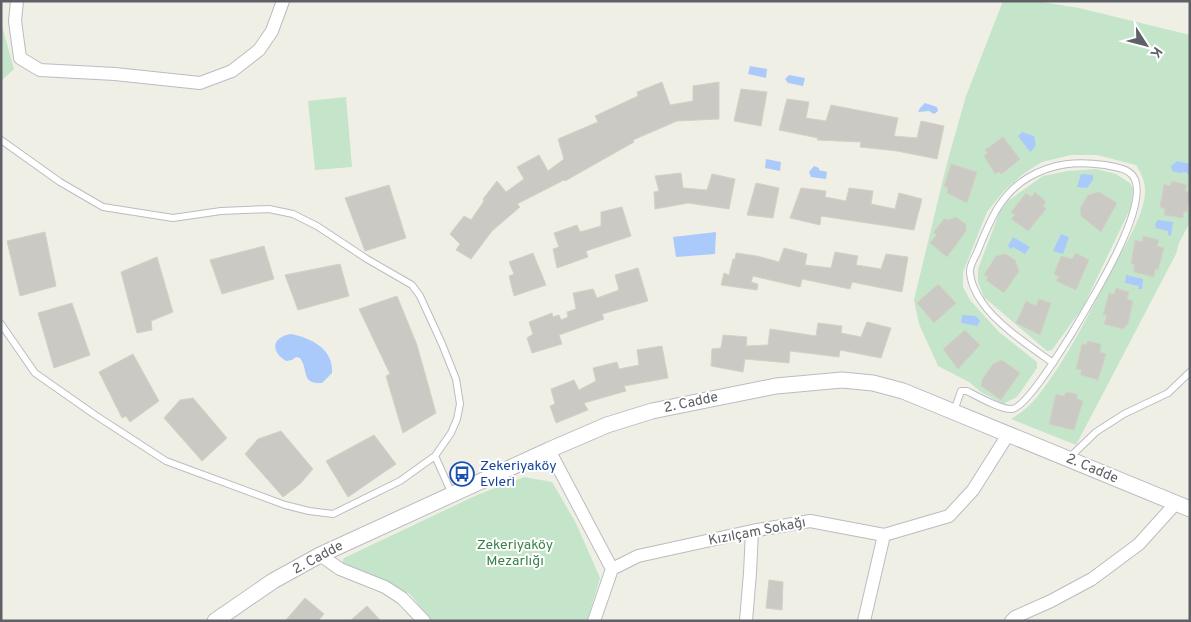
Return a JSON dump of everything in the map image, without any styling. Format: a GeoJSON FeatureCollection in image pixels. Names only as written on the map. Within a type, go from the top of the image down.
{"type":"FeatureCollection","features":[{"type":"Feature","properties":{"kind":"street"},"geometry":{"type":"LineString","coordinates":[[17,1],[14,21],[20,58],[40,70],[115,74],[200,83],[232,71],[259,50],[272,31],[283,1]]}},
{"type":"Feature","properties":{"kind":"street","name":"2. Cadde"},"geometry":{"type":"LineString","coordinates":[[215,621],[273,581],[320,555],[607,425],[652,411],[776,386],[842,380],[903,390],[1183,506]]}},
{"type":"Feature","properties":{"kind":"street","name":"Kızılçam Sokağı"},"geometry":{"type":"LineString","coordinates":[[612,570],[638,556],[752,531],[810,521],[884,535],[949,516],[973,490],[1009,433]]}},
{"type":"Feature","properties":{"kind":"street"},"geometry":{"type":"LineString","coordinates":[[549,450],[612,570],[594,621]]}},
{"type":"Feature","properties":{"kind":"street"},"geometry":{"type":"LineString","coordinates":[[1011,621],[1092,579],[1139,544],[1183,506]]}},
{"type":"Feature","properties":{"kind":"street"},"geometry":{"type":"LineString","coordinates":[[746,621],[752,531]]}},
{"type":"Feature","properties":{"kind":"street"},"geometry":{"type":"LineString","coordinates":[[864,621],[884,535]]}},
{"type":"Feature","properties":{"kind":"street"},"geometry":{"type":"LineString","coordinates":[[320,555],[340,569],[385,587],[402,598],[424,621]]}},
{"type":"Feature","properties":{"kind":"lane"},"geometry":{"type":"LineString","coordinates":[[1,140],[60,182],[103,207],[172,218],[221,211],[269,209],[293,214],[317,226],[367,259],[412,285],[420,296],[442,344],[456,379],[460,404],[452,433],[435,456],[400,481],[333,514],[309,512],[166,461],[35,373],[1,324]]}},
{"type":"Feature","properties":{"kind":"lane"},"geometry":{"type":"LineString","coordinates":[[954,411],[961,391],[967,391],[1003,408],[1013,409],[1022,404],[1053,363],[1120,248],[1131,218],[1138,190],[1134,176],[1128,171],[1084,162],[1040,171],[1023,181],[993,213],[970,270],[975,293],[986,309],[1020,339],[1053,363]]}},
{"type":"Feature","properties":{"kind":"lane"},"geometry":{"type":"LineString","coordinates":[[1068,459],[1096,432],[1124,414],[1168,393],[1190,372]]}},
{"type":"Feature","properties":{"kind":"lane"},"geometry":{"type":"LineString","coordinates":[[435,456],[453,495]]}},
{"type":"Feature","properties":{"kind":"green space"},"geometry":{"type":"Polygon","coordinates":[[[1003,1],[1036,1],[1079,8],[1190,35],[1190,222],[1179,243],[1176,254],[1076,445],[1011,419],[1034,400],[1059,366],[1133,230],[1142,209],[1145,190],[1142,177],[1136,165],[1097,155],[1071,155],[1042,162],[1023,174],[1004,191],[987,212],[963,272],[963,287],[970,300],[999,332],[1037,362],[1037,368],[1017,397],[1003,404],[981,392],[969,382],[938,366],[919,324],[914,300],[946,167],[966,96],[1003,1]]]}},
{"type":"Feature","properties":{"kind":"green space"},"geometry":{"type":"Polygon","coordinates":[[[1,23],[14,69],[1,81],[1,23]]]}},
{"type":"Feature","properties":{"kind":"green space"},"geometry":{"type":"Polygon","coordinates":[[[346,97],[352,167],[315,170],[308,101],[346,97]]]}},
{"type":"Feature","properties":{"kind":"green space"},"geometry":{"type":"Polygon","coordinates":[[[1096,169],[1116,174],[1130,183],[1133,189],[1131,207],[1083,307],[1052,350],[1047,351],[984,297],[978,282],[978,269],[1000,211],[1009,200],[1043,176],[1068,171],[1096,169]]]}},
{"type":"Feature","properties":{"kind":"green space","name":"Zekeriyaköy Mezarlığı"},"geometry":{"type":"Polygon","coordinates":[[[524,477],[552,482],[576,523],[600,578],[587,621],[431,621],[410,594],[374,577],[341,565],[344,558],[477,495],[524,477]]]}},
{"type":"Feature","properties":{"kind":"water"},"geometry":{"type":"Polygon","coordinates":[[[750,66],[767,69],[766,78],[748,74],[750,66]]]}},
{"type":"Feature","properties":{"kind":"water"},"geometry":{"type":"Polygon","coordinates":[[[789,75],[805,78],[803,86],[788,83],[785,79],[789,75]]]}},
{"type":"Feature","properties":{"kind":"water"},"geometry":{"type":"Polygon","coordinates":[[[925,103],[937,107],[938,111],[934,114],[929,111],[918,112],[925,103]]]}},
{"type":"Feature","properties":{"kind":"water"},"geometry":{"type":"Polygon","coordinates":[[[1022,132],[1034,136],[1034,149],[1030,152],[1018,136],[1022,132]]]}},
{"type":"Feature","properties":{"kind":"water"},"geometry":{"type":"Polygon","coordinates":[[[766,159],[781,162],[780,171],[765,168],[766,159]]]}},
{"type":"Feature","properties":{"kind":"water"},"geometry":{"type":"Polygon","coordinates":[[[1177,161],[1190,164],[1190,175],[1185,172],[1172,171],[1171,166],[1177,161]]]}},
{"type":"Feature","properties":{"kind":"water"},"geometry":{"type":"Polygon","coordinates":[[[814,166],[819,168],[819,170],[827,172],[826,179],[811,177],[809,172],[814,166]]]}},
{"type":"Feature","properties":{"kind":"water"},"geometry":{"type":"Polygon","coordinates":[[[1081,174],[1093,175],[1093,180],[1087,188],[1077,187],[1081,174]]]}},
{"type":"Feature","properties":{"kind":"water"},"geometry":{"type":"Polygon","coordinates":[[[1158,220],[1173,222],[1171,236],[1168,235],[1168,231],[1156,228],[1155,224],[1158,220]]]}},
{"type":"Feature","properties":{"kind":"water"},"geometry":{"type":"Polygon","coordinates":[[[716,232],[715,254],[676,257],[673,237],[716,232]]]}},
{"type":"Feature","properties":{"kind":"water"},"geometry":{"type":"Polygon","coordinates":[[[1061,234],[1069,237],[1063,254],[1053,251],[1061,234]]]}},
{"type":"Feature","properties":{"kind":"water"},"geometry":{"type":"Polygon","coordinates":[[[1013,237],[1030,247],[1025,254],[1008,246],[1013,237]]]}},
{"type":"Feature","properties":{"kind":"water"},"geometry":{"type":"Polygon","coordinates":[[[1126,275],[1143,279],[1142,289],[1138,289],[1139,286],[1125,283],[1126,275]]]}},
{"type":"Feature","properties":{"kind":"water"},"geometry":{"type":"Polygon","coordinates":[[[962,315],[976,316],[980,321],[977,326],[961,323],[962,315]]]}},
{"type":"Feature","properties":{"kind":"water"},"geometry":{"type":"Polygon","coordinates":[[[291,334],[306,338],[320,346],[329,357],[332,373],[322,383],[315,383],[308,379],[300,358],[296,357],[286,361],[277,353],[275,345],[277,341],[291,334]]]}},
{"type":"Feature","properties":{"kind":"building"},"geometry":{"type":"Polygon","coordinates":[[[662,82],[670,105],[693,101],[693,86],[719,82],[719,119],[677,121],[633,140],[634,142],[565,181],[517,204],[520,207],[492,231],[471,259],[456,250],[460,244],[450,234],[464,216],[471,220],[484,201],[483,199],[497,181],[506,192],[524,179],[517,167],[539,155],[548,171],[564,159],[558,139],[598,122],[595,116],[638,96],[637,92],[662,82]]]}},
{"type":"Feature","properties":{"kind":"building"},"geometry":{"type":"Polygon","coordinates":[[[741,89],[767,92],[761,126],[734,121],[741,89]]]}},
{"type":"Feature","properties":{"kind":"building"},"geometry":{"type":"Polygon","coordinates":[[[787,99],[809,102],[806,118],[826,121],[831,105],[898,118],[894,136],[917,138],[921,121],[944,126],[937,159],[897,151],[860,147],[861,142],[817,140],[818,138],[779,130],[787,99]]]}},
{"type":"Feature","properties":{"kind":"building"},"geometry":{"type":"Polygon","coordinates":[[[1003,137],[1020,159],[1002,174],[999,172],[995,174],[984,156],[988,153],[985,150],[1003,137]]]}},
{"type":"Feature","properties":{"kind":"building"},"geometry":{"type":"Polygon","coordinates":[[[951,164],[977,172],[967,203],[947,193],[948,187],[944,187],[951,164]]]}},
{"type":"Feature","properties":{"kind":"building"},"geometry":{"type":"Polygon","coordinates":[[[681,173],[683,188],[707,190],[712,174],[735,179],[729,209],[688,203],[655,209],[654,192],[659,191],[655,176],[681,173]]]}},
{"type":"Feature","properties":{"kind":"building"},"geometry":{"type":"Polygon","coordinates":[[[1172,181],[1187,185],[1185,191],[1190,192],[1187,212],[1184,211],[1183,218],[1164,215],[1165,209],[1160,207],[1164,184],[1170,186],[1172,181]]]}},
{"type":"Feature","properties":{"kind":"building"},"geometry":{"type":"Polygon","coordinates":[[[756,183],[779,188],[773,218],[747,215],[756,183]]]}},
{"type":"Feature","properties":{"kind":"building"},"geometry":{"type":"Polygon","coordinates":[[[389,185],[406,238],[365,251],[345,198],[389,185]]]}},
{"type":"Feature","properties":{"kind":"building"},"geometry":{"type":"Polygon","coordinates":[[[801,188],[826,191],[825,197],[846,201],[849,188],[873,191],[871,204],[895,209],[899,193],[922,199],[914,230],[821,216],[820,225],[790,218],[801,188]]]}},
{"type":"Feature","properties":{"kind":"building"},"geometry":{"type":"Polygon","coordinates":[[[1035,192],[1046,202],[1043,206],[1046,209],[1028,231],[1011,219],[1015,215],[1011,212],[1026,193],[1031,197],[1035,192]]]}},
{"type":"Feature","properties":{"kind":"building"},"geometry":{"type":"Polygon","coordinates":[[[1099,192],[1117,203],[1101,232],[1081,216],[1080,208],[1088,195],[1099,192]]]}},
{"type":"Feature","properties":{"kind":"building"},"geometry":{"type":"Polygon","coordinates":[[[622,207],[631,236],[586,251],[588,257],[557,268],[553,249],[559,247],[554,233],[577,225],[580,232],[601,226],[601,212],[622,207]]]}},
{"type":"Feature","properties":{"kind":"building"},"geometry":{"type":"Polygon","coordinates":[[[956,217],[966,224],[966,231],[947,257],[930,243],[937,234],[933,233],[944,219],[949,220],[956,217]]]}},
{"type":"Feature","properties":{"kind":"building"},"geometry":{"type":"Polygon","coordinates":[[[45,232],[56,286],[20,296],[7,241],[45,232]]]}},
{"type":"Feature","properties":{"kind":"building"},"geometry":{"type":"Polygon","coordinates":[[[1143,236],[1159,240],[1157,246],[1164,248],[1158,270],[1155,269],[1154,277],[1134,272],[1134,264],[1131,264],[1135,240],[1142,242],[1143,236]]]}},
{"type":"Feature","properties":{"kind":"building"},"geometry":{"type":"Polygon","coordinates":[[[264,246],[274,279],[222,294],[210,260],[264,246]]]}},
{"type":"Feature","properties":{"kind":"building"},"geometry":{"type":"Polygon","coordinates":[[[784,248],[807,254],[805,265],[831,268],[835,252],[858,256],[856,265],[881,269],[886,254],[908,257],[902,292],[852,282],[850,289],[802,279],[800,287],[753,276],[751,282],[758,284],[757,290],[721,285],[724,273],[729,275],[736,253],[779,262],[784,248]]]}},
{"type":"Feature","properties":{"kind":"building"},"geometry":{"type":"Polygon","coordinates":[[[533,253],[546,285],[514,296],[509,276],[514,274],[509,262],[533,253]]]}},
{"type":"Feature","properties":{"kind":"building"},"geometry":{"type":"Polygon","coordinates":[[[1076,253],[1089,260],[1076,290],[1056,281],[1059,277],[1054,274],[1061,256],[1072,259],[1076,253]]]}},
{"type":"Feature","properties":{"kind":"building"},"geometry":{"type":"Polygon","coordinates":[[[1006,254],[1015,260],[1019,271],[1004,293],[986,280],[988,277],[984,275],[996,256],[1006,254]]]}},
{"type":"Feature","properties":{"kind":"building"},"geometry":{"type":"Polygon","coordinates":[[[157,257],[173,312],[151,321],[152,330],[137,333],[121,272],[157,257]]]}},
{"type":"Feature","properties":{"kind":"building"},"geometry":{"type":"Polygon","coordinates":[[[340,264],[349,296],[298,310],[285,275],[340,264]]]}},
{"type":"Feature","properties":{"kind":"building"},"geometry":{"type":"Polygon","coordinates":[[[638,268],[648,301],[602,314],[604,319],[559,335],[562,344],[532,353],[527,338],[533,334],[529,322],[552,313],[553,317],[559,315],[561,320],[568,317],[567,312],[576,309],[573,293],[593,289],[597,298],[619,290],[615,275],[638,268]]]}},
{"type":"Feature","properties":{"kind":"building"},"geometry":{"type":"Polygon","coordinates":[[[938,284],[956,303],[934,323],[917,303],[938,284]]]}},
{"type":"Feature","properties":{"kind":"building"},"geometry":{"type":"Polygon","coordinates":[[[1116,288],[1129,292],[1127,299],[1133,301],[1128,324],[1123,329],[1104,324],[1107,315],[1103,315],[1109,293],[1114,294],[1116,288]]]}},
{"type":"Feature","properties":{"kind":"building"},"geometry":{"type":"Polygon","coordinates":[[[397,296],[417,345],[436,413],[403,433],[386,376],[390,374],[359,309],[397,296]]]}},
{"type":"Feature","properties":{"kind":"building"},"geometry":{"type":"Polygon","coordinates":[[[1039,299],[1051,303],[1040,335],[1016,323],[1026,301],[1036,306],[1039,299]]]}},
{"type":"Feature","properties":{"kind":"building"},"geometry":{"type":"Polygon","coordinates":[[[72,303],[90,355],[54,368],[38,313],[72,303]]]}},
{"type":"Feature","properties":{"kind":"building"},"geometry":{"type":"Polygon","coordinates":[[[867,322],[891,328],[881,358],[840,350],[839,357],[790,351],[789,363],[745,359],[743,372],[711,366],[712,349],[721,348],[723,335],[747,337],[746,346],[768,345],[770,329],[816,336],[818,323],[842,326],[841,333],[861,337],[867,322]]]}},
{"type":"Feature","properties":{"kind":"building"},"geometry":{"type":"Polygon","coordinates":[[[965,330],[980,345],[958,369],[943,349],[965,330]]]}},
{"type":"Feature","properties":{"kind":"building"},"geometry":{"type":"Polygon","coordinates":[[[1088,341],[1101,344],[1100,352],[1106,354],[1098,380],[1081,375],[1081,370],[1076,369],[1082,344],[1086,345],[1088,341]]]}},
{"type":"Feature","properties":{"kind":"building"},"geometry":{"type":"Polygon","coordinates":[[[662,346],[668,378],[624,386],[626,391],[584,403],[588,410],[556,423],[550,406],[555,404],[551,389],[574,380],[579,390],[596,381],[593,368],[617,362],[619,369],[639,365],[637,350],[662,346]]]}},
{"type":"Feature","properties":{"kind":"building"},"geometry":{"type":"Polygon","coordinates":[[[133,354],[159,401],[130,422],[126,416],[122,418],[99,372],[133,354]]]}},
{"type":"Feature","properties":{"kind":"building"},"geometry":{"type":"Polygon","coordinates":[[[1002,360],[1020,373],[1001,400],[981,386],[982,380],[993,364],[1002,360]]]}},
{"type":"Feature","properties":{"kind":"building"},"geometry":{"type":"Polygon","coordinates":[[[1066,392],[1077,394],[1077,399],[1083,401],[1074,430],[1049,424],[1056,394],[1064,396],[1066,392]]]}},
{"type":"Feature","properties":{"kind":"building"},"geometry":{"type":"Polygon","coordinates":[[[193,398],[227,438],[202,461],[164,418],[180,400],[193,398]]]}},
{"type":"Feature","properties":{"kind":"building"},"geometry":{"type":"Polygon","coordinates":[[[281,431],[313,469],[300,484],[283,497],[245,454],[258,439],[281,431]]]}},
{"type":"Feature","properties":{"kind":"building"},"geometry":{"type":"Polygon","coordinates":[[[374,435],[396,464],[348,497],[326,461],[374,435]]]}},
{"type":"Feature","properties":{"kind":"building"},"geometry":{"type":"Polygon","coordinates":[[[769,580],[783,582],[782,610],[766,608],[769,580]]]}},
{"type":"Feature","properties":{"kind":"building"},"geometry":{"type":"Polygon","coordinates":[[[305,598],[324,614],[318,621],[285,621],[305,598]]]}},
{"type":"Feature","properties":{"kind":"building"},"geometry":{"type":"Polygon","coordinates":[[[367,606],[381,621],[350,621],[367,606]]]}},
{"type":"Feature","properties":{"kind":"place","name":"Zekeriyaköy Evleri"},"geometry":{"type":"Point","coordinates":[462,474]}}]}
